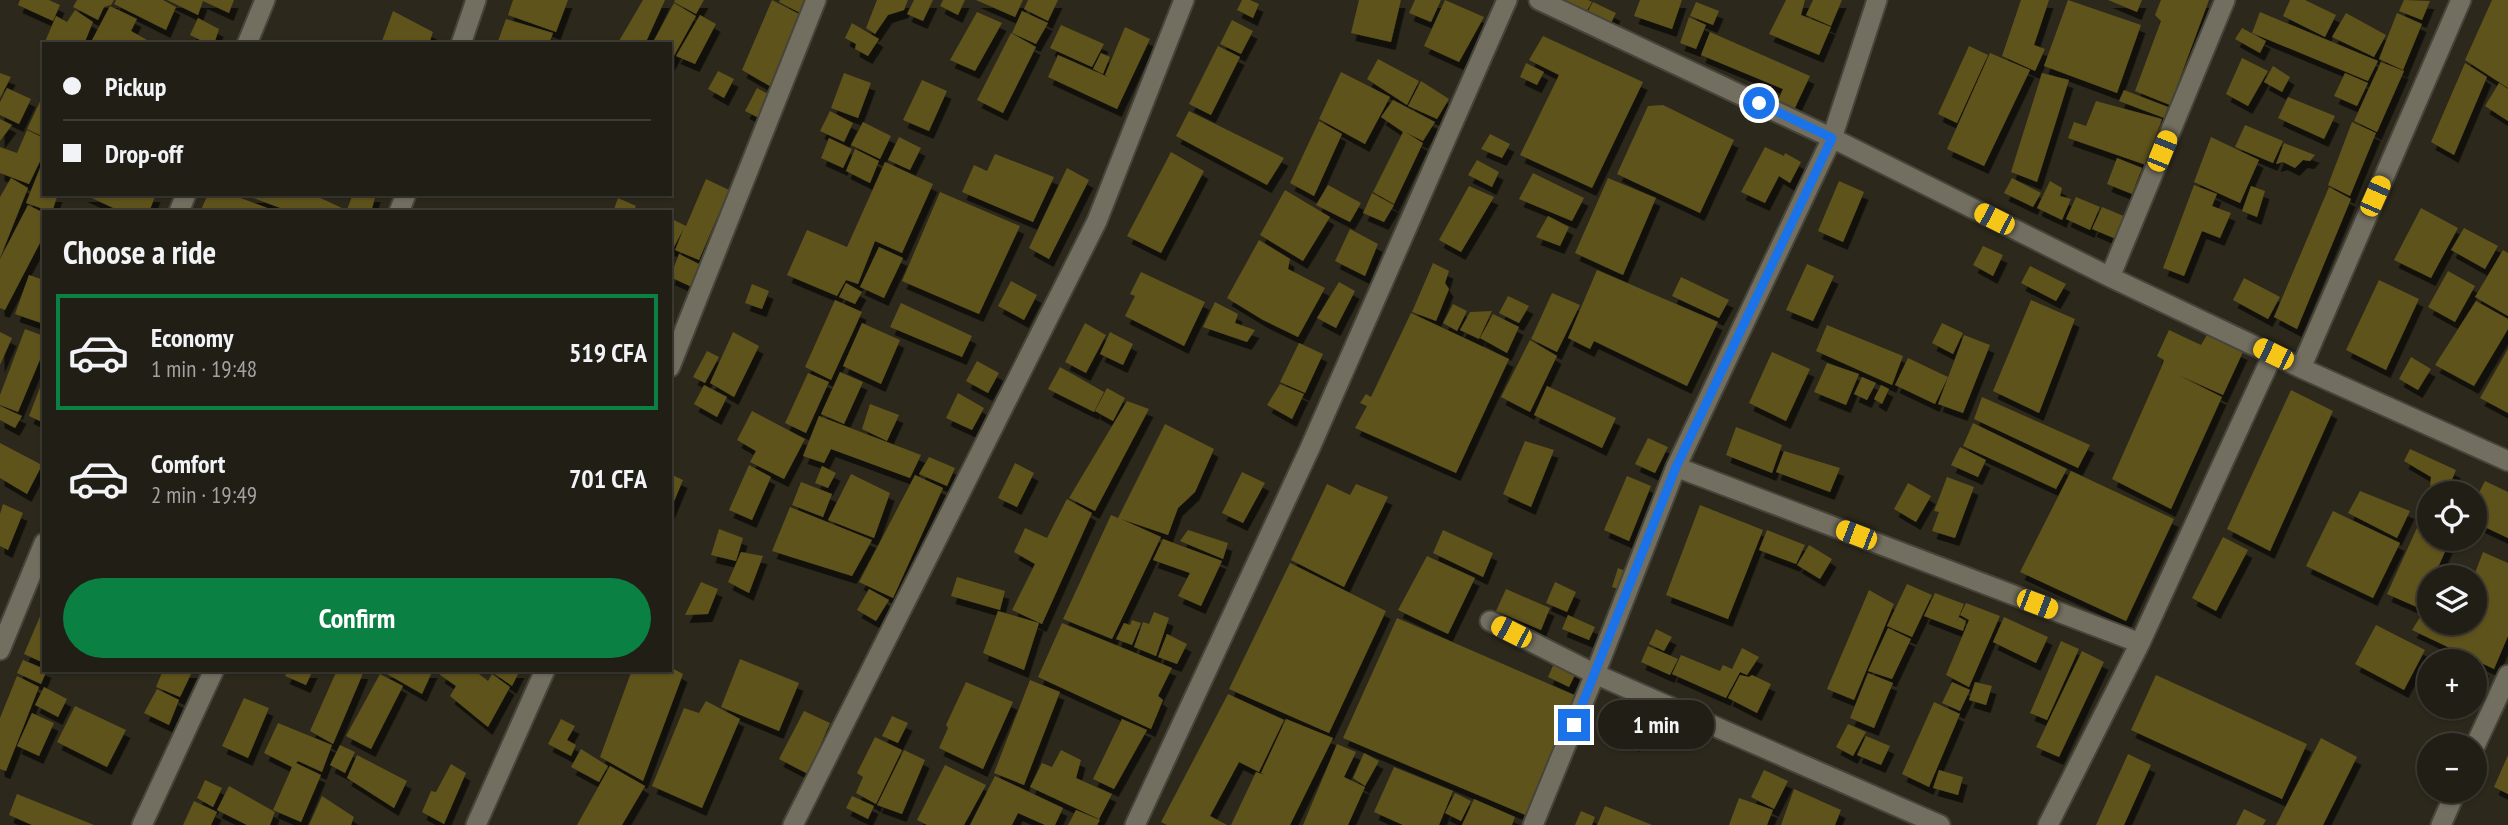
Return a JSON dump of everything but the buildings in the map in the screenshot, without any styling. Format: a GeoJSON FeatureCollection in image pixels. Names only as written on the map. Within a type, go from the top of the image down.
{"type":"FeatureCollection","features":[{"type":"Feature","properties":{"kind":"street"},"geometry":{"type":"LineString","coordinates":[[248,42],[265,0]]}},
{"type":"Feature","properties":{"kind":"street"},"geometry":{"type":"LineString","coordinates":[[462,42],[477,0]]}},
{"type":"Feature","properties":{"kind":"street"},"geometry":{"type":"LineString","coordinates":[[672,362],[817,0]]}},
{"type":"Feature","properties":{"kind":"street"},"geometry":{"type":"LineString","coordinates":[[793,825],[1097,221],[1184,0]]}},
{"type":"Feature","properties":{"kind":"street"},"geometry":{"type":"LineString","coordinates":[[1135,825],[1310,448],[1507,0]]}},
{"type":"Feature","properties":{"kind":"street"},"geometry":{"type":"LineString","coordinates":[[1539,0],[1832,138],[2110,277],[2301,368],[2508,461]]}},
{"type":"Feature","properties":{"kind":"street"},"geometry":{"type":"LineString","coordinates":[[1533,825],[1676,467],[1832,138],[1877,0]]}},
{"type":"Feature","properties":{"kind":"street"},"geometry":{"type":"LineString","coordinates":[[2110,277],[2225,0]]}},
{"type":"Feature","properties":{"kind":"street"},"geometry":{"type":"LineString","coordinates":[[2301,368],[2460,0]]}},
{"type":"Feature","properties":{"kind":"street"},"geometry":{"type":"LineString","coordinates":[[2048,825],[2140,643],[2273,354]]}},
{"type":"Feature","properties":{"kind":"street"},"geometry":{"type":"LineString","coordinates":[[1676,467],[2140,643]]}},
{"type":"Feature","properties":{"kind":"street"},"geometry":{"type":"LineString","coordinates":[[2,642],[42,549]]}},
{"type":"Feature","properties":{"kind":"street"},"geometry":{"type":"LineString","coordinates":[[1490,621],[1595,674],[1940,825]]}},
{"type":"Feature","properties":{"kind":"street"},"geometry":{"type":"LineString","coordinates":[[142,825],[213,672]]}},
{"type":"Feature","properties":{"kind":"street"},"geometry":{"type":"LineString","coordinates":[[477,825],[544,672]]}},
{"type":"Feature","properties":{"kind":"street"},"geometry":{"type":"LineString","coordinates":[[2481,733],[2508,675]]}},
{"type":"Feature","properties":{"kind":"street"},"geometry":{"type":"LineString","coordinates":[[2441,825],[2451,803]]}},
{"type":"Feature","properties":{"kind":"route"},"geometry":{"type":"LineString","coordinates":[[1574,725],[1676,467],[1832,138],[1759,103]]}}]}
